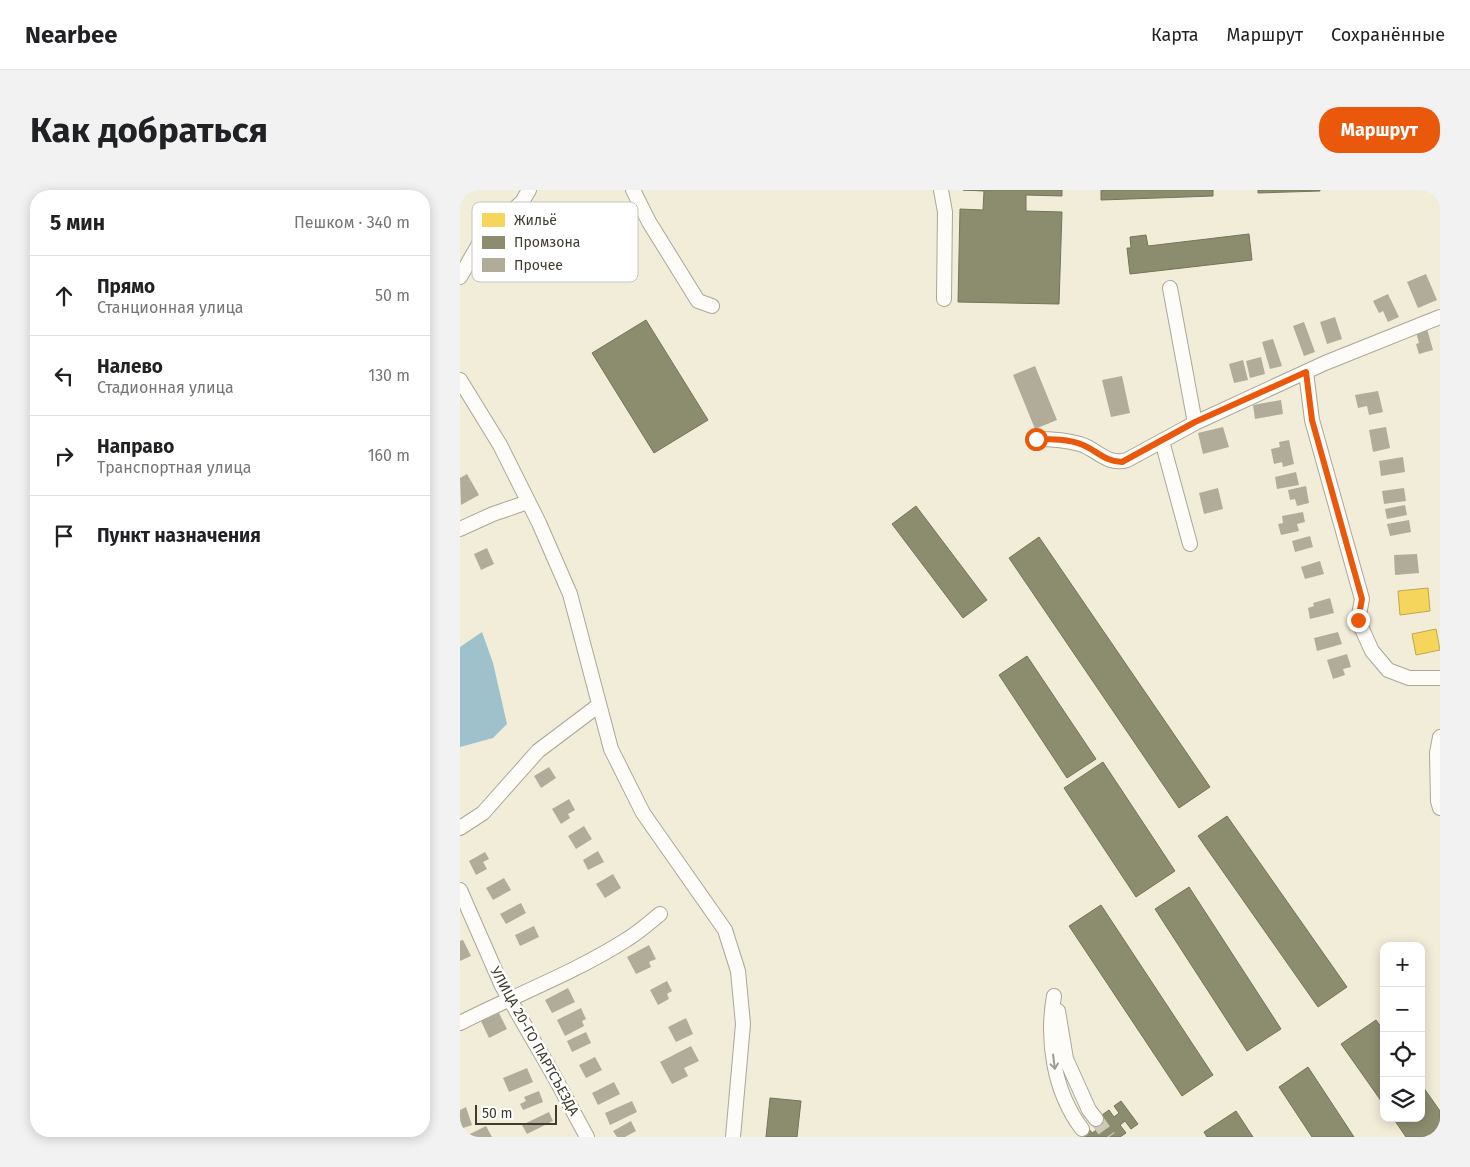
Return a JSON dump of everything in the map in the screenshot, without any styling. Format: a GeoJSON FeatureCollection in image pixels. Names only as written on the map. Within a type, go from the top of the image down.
{"type":"FeatureCollection","features":[{"type":"Feature","properties":{"kind":"street"},"geometry":{"type":"LineString","coordinates":[[522,202],[529,190]]}},
{"type":"Feature","properties":{"kind":"street"},"geometry":{"type":"LineString","coordinates":[[633,190],[648,222],[698,301],[712,306]]}},
{"type":"Feature","properties":{"kind":"street"},"geometry":{"type":"LineString","coordinates":[[941,190],[945,212],[944,299]]}},
{"type":"Feature","properties":{"kind":"street"},"geometry":{"type":"LineString","coordinates":[[460,277],[472,257]]}},
{"type":"Feature","properties":{"kind":"street"},"geometry":{"type":"LineString","coordinates":[[1170,288],[1195,422]]}},
{"type":"Feature","properties":{"kind":"street"},"geometry":{"type":"LineString","coordinates":[[1036,439],[1061,440],[1082,444],[1108,460],[1116,462],[1127,460],[1195,422],[1306,372],[1440,317]]}},
{"type":"Feature","properties":{"kind":"street"},"geometry":{"type":"LineString","coordinates":[[1306,372],[1312,420],[1362,599],[1358,620],[1372,651],[1388,670],[1409,678],[1440,678]]}},
{"type":"Feature","properties":{"kind":"street"},"geometry":{"type":"LineString","coordinates":[[460,380],[500,445],[570,594],[611,749],[643,813],[725,930],[738,971],[743,1024],[733,1137]]}},
{"type":"Feature","properties":{"kind":"street"},"geometry":{"type":"LineString","coordinates":[[1162,441],[1190,544]]}},
{"type":"Feature","properties":{"kind":"street"},"geometry":{"type":"LineString","coordinates":[[460,529],[493,514],[528,502]]}},
{"type":"Feature","properties":{"kind":"street"},"geometry":{"type":"LineString","coordinates":[[460,828],[483,813],[538,752],[599,705]]}},
{"type":"Feature","properties":{"kind":"street"},"geometry":{"type":"LineString","coordinates":[[1440,737],[1436,753],[1440,808]]}},
{"type":"Feature","properties":{"kind":"street","name":"УЛИЦА 20-ГО ПАРТСЪЕЗДА"},"geometry":{"type":"LineString","coordinates":[[460,890],[502,986],[587,1137]]}},
{"type":"Feature","properties":{"kind":"street"},"geometry":{"type":"LineString","coordinates":[[460,1023],[509,998],[560,976],[618,944],[660,914]]}},
{"type":"Feature","properties":{"kind":"street"},"geometry":{"type":"LineString","coordinates":[[1082,1129],[1074,1118],[1059,1084],[1054,1065],[1052,1025],[1054,996],[1060,1016],[1066,1059],[1089,1110],[1096,1119]]}},
{"type":"Feature","properties":{"kind":"water"},"geometry":{"type":"Polygon","coordinates":[[[482,632],[493,663],[507,724],[493,738],[460,747],[460,647],[482,632]]]}},
{"type":"Feature","properties":{"kind":"building: Жильё"},"geometry":{"type":"Polygon","coordinates":[[[1428,588],[1430,611],[1400,615],[1398,591],[1428,588]]]}},
{"type":"Feature","properties":{"kind":"building: Жильё"},"geometry":{"type":"Polygon","coordinates":[[[1436,629],[1440,650],[1416,655],[1412,634],[1436,629]]]}},
{"type":"Feature","properties":{"kind":"building: Промзона"},"geometry":{"type":"Polygon","coordinates":[[[963,190],[1062,190],[1062,196],[1026,195],[1026,211],[1062,212],[1059,304],[958,302],[960,209],[983,210],[984,191],[963,190]]]}},
{"type":"Feature","properties":{"kind":"building: Промзона"},"geometry":{"type":"Polygon","coordinates":[[[1101,190],[1213,190],[1213,196],[1101,200],[1101,190]]]}},
{"type":"Feature","properties":{"kind":"building: Промзона"},"geometry":{"type":"Polygon","coordinates":[[[1258,190],[1320,190],[1320,191],[1258,193],[1258,190]]]}},
{"type":"Feature","properties":{"kind":"building: Промзона"},"geometry":{"type":"Polygon","coordinates":[[[1249,234],[1252,260],[1130,274],[1127,248],[1131,248],[1130,237],[1146,235],[1148,246],[1249,234]]]}},
{"type":"Feature","properties":{"kind":"building: Промзона"},"geometry":{"type":"Polygon","coordinates":[[[646,320],[708,420],[654,453],[592,353],[646,320]]]}},
{"type":"Feature","properties":{"kind":"building: Промзона"},"geometry":{"type":"Polygon","coordinates":[[[916,506],[987,600],[963,618],[892,524],[916,506]]]}},
{"type":"Feature","properties":{"kind":"building: Промзона"},"geometry":{"type":"Polygon","coordinates":[[[1039,537],[1210,787],[1179,808],[1009,558],[1039,537]]]}},
{"type":"Feature","properties":{"kind":"building: Промзона"},"geometry":{"type":"Polygon","coordinates":[[[1027,656],[1096,759],[1067,778],[999,675],[1027,656]]]}},
{"type":"Feature","properties":{"kind":"building: Промзона"},"geometry":{"type":"Polygon","coordinates":[[[1103,762],[1175,871],[1136,897],[1064,788],[1103,762]]]}},
{"type":"Feature","properties":{"kind":"building: Промзона"},"geometry":{"type":"Polygon","coordinates":[[[1227,816],[1347,987],[1318,1007],[1198,836],[1227,816]]]}},
{"type":"Feature","properties":{"kind":"building: Промзона"},"geometry":{"type":"Polygon","coordinates":[[[1189,887],[1281,1029],[1247,1051],[1155,909],[1189,887]]]}},
{"type":"Feature","properties":{"kind":"building: Промзона"},"geometry":{"type":"Polygon","coordinates":[[[1101,905],[1213,1075],[1182,1096],[1069,926],[1101,905]]]}},
{"type":"Feature","properties":{"kind":"building: Промзона"},"geometry":{"type":"Polygon","coordinates":[[[1376,1020],[1380,1026],[1380,1099],[1341,1044],[1376,1020]]]}},
{"type":"Feature","properties":{"kind":"building: Промзона"},"geometry":{"type":"Polygon","coordinates":[[[1308,1067],[1354,1137],[1312,1137],[1279,1087],[1308,1067]]]}},
{"type":"Feature","properties":{"kind":"building: Промзона"},"geometry":{"type":"Polygon","coordinates":[[[1425,1090],[1440,1111],[1440,1137],[1406,1137],[1396,1122],[1425,1122],[1425,1090]]]}},
{"type":"Feature","properties":{"kind":"building: Промзона"},"geometry":{"type":"Polygon","coordinates":[[[770,1098],[801,1101],[797,1137],[766,1137],[770,1098]]]}},
{"type":"Feature","properties":{"kind":"building: Промзона"},"geometry":{"type":"Polygon","coordinates":[[[1121,1101],[1138,1124],[1131,1129],[1125,1121],[1120,1125],[1126,1133],[1120,1137],[1083,1137],[1079,1132],[1087,1126],[1092,1133],[1098,1129],[1092,1122],[1109,1110],[1114,1117],[1119,1113],[1114,1106],[1121,1101]]]}},
{"type":"Feature","properties":{"kind":"building: Промзона"},"geometry":{"type":"Polygon","coordinates":[[[1236,1111],[1253,1137],[1207,1137],[1204,1132],[1236,1111]]]}},
{"type":"Feature","properties":{"kind":"building: Прочее"},"geometry":{"type":"Polygon","coordinates":[[[1426,274],[1437,300],[1418,308],[1407,282],[1426,274]]]}},
{"type":"Feature","properties":{"kind":"building: Прочее"},"geometry":{"type":"Polygon","coordinates":[[[1388,294],[1399,317],[1388,322],[1383,311],[1379,313],[1373,301],[1388,294]]]}},
{"type":"Feature","properties":{"kind":"building: Прочее"},"geometry":{"type":"Polygon","coordinates":[[[1335,317],[1342,339],[1327,344],[1320,322],[1335,317]]]}},
{"type":"Feature","properties":{"kind":"building: Прочее"},"geometry":{"type":"Polygon","coordinates":[[[1304,322],[1315,352],[1304,356],[1293,326],[1304,322]]]}},
{"type":"Feature","properties":{"kind":"building: Прочее"},"geometry":{"type":"Polygon","coordinates":[[[1427,329],[1433,350],[1419,354],[1416,344],[1419,343],[1416,332],[1427,329]]]}},
{"type":"Feature","properties":{"kind":"building: Прочее"},"geometry":{"type":"Polygon","coordinates":[[[1273,339],[1282,366],[1270,369],[1262,342],[1273,339]]]}},
{"type":"Feature","properties":{"kind":"building: Прочее"},"geometry":{"type":"Polygon","coordinates":[[[1261,357],[1265,374],[1250,378],[1246,361],[1261,357]]]}},
{"type":"Feature","properties":{"kind":"building: Прочее"},"geometry":{"type":"Polygon","coordinates":[[[1243,360],[1248,380],[1234,383],[1229,364],[1243,360]]]}},
{"type":"Feature","properties":{"kind":"building: Прочее"},"geometry":{"type":"Polygon","coordinates":[[[1035,366],[1057,420],[1035,429],[1013,375],[1035,366]]]}},
{"type":"Feature","properties":{"kind":"building: Прочее"},"geometry":{"type":"Polygon","coordinates":[[[1122,376],[1130,413],[1111,417],[1102,380],[1122,376]]]}},
{"type":"Feature","properties":{"kind":"building: Прочее"},"geometry":{"type":"Polygon","coordinates":[[[1378,391],[1383,412],[1369,415],[1367,406],[1358,408],[1355,395],[1378,391]]]}},
{"type":"Feature","properties":{"kind":"building: Прочее"},"geometry":{"type":"Polygon","coordinates":[[[1281,400],[1283,414],[1255,419],[1253,405],[1281,400]]]}},
{"type":"Feature","properties":{"kind":"building: Прочее"},"geometry":{"type":"Polygon","coordinates":[[[1223,427],[1229,447],[1203,454],[1198,433],[1223,427]]]}},
{"type":"Feature","properties":{"kind":"building: Прочее"},"geometry":{"type":"Polygon","coordinates":[[[1386,427],[1390,448],[1373,452],[1369,430],[1386,427]]]}},
{"type":"Feature","properties":{"kind":"building: Прочее"},"geometry":{"type":"Polygon","coordinates":[[[1289,440],[1294,464],[1283,467],[1282,462],[1274,464],[1271,449],[1280,447],[1279,442],[1289,440]]]}},
{"type":"Feature","properties":{"kind":"building: Прочее"},"geometry":{"type":"Polygon","coordinates":[[[1403,457],[1405,472],[1381,476],[1379,461],[1403,457]]]}},
{"type":"Feature","properties":{"kind":"building: Прочее"},"geometry":{"type":"Polygon","coordinates":[[[1296,472],[1299,485],[1277,489],[1275,477],[1296,472]]]}},
{"type":"Feature","properties":{"kind":"building: Прочее"},"geometry":{"type":"Polygon","coordinates":[[[467,474],[479,495],[461,505],[460,478],[467,474]]]}},
{"type":"Feature","properties":{"kind":"building: Прочее"},"geometry":{"type":"Polygon","coordinates":[[[1306,486],[1309,503],[1297,506],[1295,499],[1290,500],[1288,490],[1306,486]]]}},
{"type":"Feature","properties":{"kind":"building: Прочее"},"geometry":{"type":"Polygon","coordinates":[[[1218,488],[1223,509],[1204,514],[1199,493],[1218,488]]]}},
{"type":"Feature","properties":{"kind":"building: Прочее"},"geometry":{"type":"Polygon","coordinates":[[[1404,488],[1406,501],[1384,504],[1382,491],[1404,488]]]}},
{"type":"Feature","properties":{"kind":"building: Прочее"},"geometry":{"type":"Polygon","coordinates":[[[1405,505],[1407,515],[1387,519],[1385,509],[1405,505]]]}},
{"type":"Feature","properties":{"kind":"building: Прочее"},"geometry":{"type":"Polygon","coordinates":[[[1303,512],[1305,522],[1297,524],[1299,531],[1281,535],[1278,524],[1283,523],[1282,516],[1303,512]]]}},
{"type":"Feature","properties":{"kind":"building: Прочее"},"geometry":{"type":"Polygon","coordinates":[[[1409,520],[1411,532],[1390,536],[1387,524],[1409,520]]]}},
{"type":"Feature","properties":{"kind":"building: Прочее"},"geometry":{"type":"Polygon","coordinates":[[[1310,536],[1313,547],[1295,552],[1292,541],[1310,536]]]}},
{"type":"Feature","properties":{"kind":"building: Прочее"},"geometry":{"type":"Polygon","coordinates":[[[487,548],[494,564],[481,570],[474,554],[487,548]]]}},
{"type":"Feature","properties":{"kind":"building: Прочее"},"geometry":{"type":"Polygon","coordinates":[[[1417,554],[1419,573],[1395,575],[1394,555],[1417,554]]]}},
{"type":"Feature","properties":{"kind":"building: Прочее"},"geometry":{"type":"Polygon","coordinates":[[[1320,561],[1324,574],[1305,579],[1301,567],[1320,561]]]}},
{"type":"Feature","properties":{"kind":"building: Прочее"},"geometry":{"type":"Polygon","coordinates":[[[1330,598],[1334,613],[1310,619],[1308,608],[1314,606],[1313,603],[1330,598]]]}},
{"type":"Feature","properties":{"kind":"building: Прочее"},"geometry":{"type":"Polygon","coordinates":[[[1338,632],[1342,644],[1317,651],[1314,638],[1338,632]]]}},
{"type":"Feature","properties":{"kind":"building: Прочее"},"geometry":{"type":"Polygon","coordinates":[[[1347,654],[1351,667],[1343,669],[1345,675],[1333,679],[1327,660],[1347,654]]]}},
{"type":"Feature","properties":{"kind":"building: Прочее"},"geometry":{"type":"Polygon","coordinates":[[[549,767],[556,778],[541,788],[534,776],[549,767]]]}},
{"type":"Feature","properties":{"kind":"building: Прочее"},"geometry":{"type":"Polygon","coordinates":[[[569,799],[575,810],[568,814],[570,818],[561,824],[552,809],[569,799]]]}},
{"type":"Feature","properties":{"kind":"building: Прочее"},"geometry":{"type":"Polygon","coordinates":[[[584,826],[592,839],[576,849],[568,836],[584,826]]]}},
{"type":"Feature","properties":{"kind":"building: Прочее"},"geometry":{"type":"Polygon","coordinates":[[[598,851],[604,862],[588,870],[583,860],[598,851]]]}},
{"type":"Feature","properties":{"kind":"building: Прочее"},"geometry":{"type":"Polygon","coordinates":[[[485,852],[489,859],[483,862],[487,869],[476,875],[469,861],[485,852]]]}},
{"type":"Feature","properties":{"kind":"building: Прочее"},"geometry":{"type":"Polygon","coordinates":[[[613,874],[621,888],[605,898],[596,884],[613,874]]]}},
{"type":"Feature","properties":{"kind":"building: Прочее"},"geometry":{"type":"Polygon","coordinates":[[[504,878],[511,890],[493,900],[486,888],[504,878]]]}},
{"type":"Feature","properties":{"kind":"building: Прочее"},"geometry":{"type":"Polygon","coordinates":[[[521,903],[526,913],[506,924],[500,914],[521,903]]]}},
{"type":"Feature","properties":{"kind":"building: Прочее"},"geometry":{"type":"Polygon","coordinates":[[[534,926],[539,937],[520,946],[515,935],[534,926]]]}},
{"type":"Feature","properties":{"kind":"building: Прочее"},"geometry":{"type":"Polygon","coordinates":[[[463,940],[471,956],[460,961],[460,941],[463,940]]]}},
{"type":"Feature","properties":{"kind":"building: Прочее"},"geometry":{"type":"Polygon","coordinates":[[[649,945],[656,959],[649,962],[651,967],[636,974],[627,957],[649,945]]]}},
{"type":"Feature","properties":{"kind":"building: Прочее"},"geometry":{"type":"Polygon","coordinates":[[[667,981],[672,991],[667,994],[669,999],[658,1005],[650,990],[667,981]]]}},
{"type":"Feature","properties":{"kind":"building: Прочее"},"geometry":{"type":"Polygon","coordinates":[[[568,988],[575,1002],[552,1013],[545,1000],[568,988]]]}},
{"type":"Feature","properties":{"kind":"building: Прочее"},"geometry":{"type":"Polygon","coordinates":[[[581,1008],[586,1019],[582,1021],[584,1026],[565,1036],[557,1020],[581,1008]]]}},
{"type":"Feature","properties":{"kind":"building: Прочее"},"geometry":{"type":"Polygon","coordinates":[[[499,1013],[507,1029],[489,1038],[481,1021],[499,1013]]]}},
{"type":"Feature","properties":{"kind":"building: Прочее"},"geometry":{"type":"Polygon","coordinates":[[[686,1018],[693,1034],[676,1042],[668,1027],[686,1018]]]}},
{"type":"Feature","properties":{"kind":"building: Прочее"},"geometry":{"type":"Polygon","coordinates":[[[586,1032],[591,1043],[572,1052],[567,1041],[586,1032]]]}},
{"type":"Feature","properties":{"kind":"building: Прочее"},"geometry":{"type":"Polygon","coordinates":[[[691,1046],[699,1061],[684,1068],[688,1076],[672,1084],[660,1062],[691,1046]]]}},
{"type":"Feature","properties":{"kind":"building: Прочее"},"geometry":{"type":"Polygon","coordinates":[[[595,1057],[602,1070],[586,1078],[579,1065],[595,1057]]]}},
{"type":"Feature","properties":{"kind":"building: Прочее"},"geometry":{"type":"Polygon","coordinates":[[[527,1068],[533,1082],[509,1092],[503,1078],[527,1068]]]}},
{"type":"Feature","properties":{"kind":"building: Прочее"},"geometry":{"type":"Polygon","coordinates":[[[614,1082],[620,1094],[598,1105],[592,1093],[614,1082]]]}},
{"type":"Feature","properties":{"kind":"building: Прочее"},"geometry":{"type":"Polygon","coordinates":[[[539,1091],[543,1102],[523,1110],[520,1104],[526,1101],[524,1097],[539,1091]]]}},
{"type":"Feature","properties":{"kind":"building: Прочее"},"geometry":{"type":"Polygon","coordinates":[[[632,1101],[637,1112],[610,1125],[605,1113],[632,1101]]]}},
{"type":"Feature","properties":{"kind":"building: Прочее"},"geometry":{"type":"Polygon","coordinates":[[[466,1107],[472,1125],[460,1129],[460,1110],[466,1107]]]}},
{"type":"Feature","properties":{"kind":"building: Прочее"},"geometry":{"type":"Polygon","coordinates":[[[549,1112],[553,1121],[527,1134],[522,1125],[549,1112]]]}},
{"type":"Feature","properties":{"kind":"building: Прочее"},"geometry":{"type":"Polygon","coordinates":[[[631,1121],[636,1131],[625,1137],[617,1137],[613,1131],[631,1121]]]}},
{"type":"Feature","properties":{"kind":"building: Прочее"},"geometry":{"type":"Polygon","coordinates":[[[486,1126],[492,1137],[464,1137],[486,1126]]]}},
{"type":"Feature","properties":{"kind":"tunnel"},"geometry":{"type":"LineString","coordinates":[[1096,1119],[1109,1137]]}},
{"type":"Feature","properties":{"kind":"route"},"geometry":{"type":"LineString","coordinates":[[1036,439],[1061,440],[1082,444],[1108,460],[1122,462],[1195,422],[1306,372],[1312,420],[1362,599],[1358,620]]}}]}
